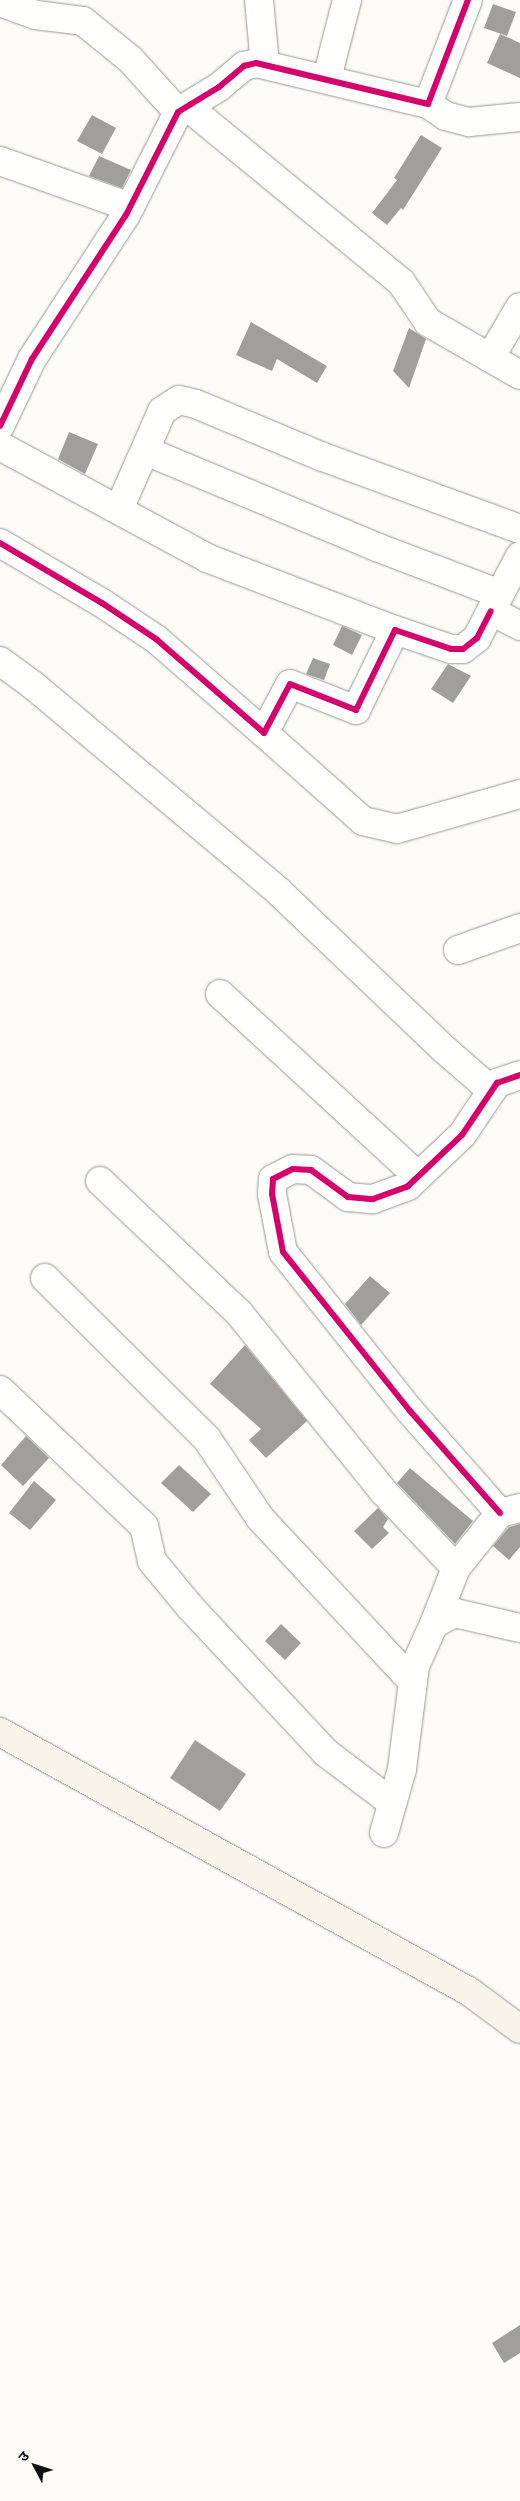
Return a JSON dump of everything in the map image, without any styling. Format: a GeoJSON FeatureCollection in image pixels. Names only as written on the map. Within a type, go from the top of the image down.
{"type":"FeatureCollection","features":[{"type":"Feature","properties":{"kind":"street"},"geometry":{"type":"LineString","coordinates":[[259,0],[266,65]]}},
{"type":"Feature","properties":{"kind":"street"},"geometry":{"type":"LineString","coordinates":[[327,78],[347,0]]}},
{"type":"Feature","properties":{"kind":"street"},"geometry":{"type":"LineString","coordinates":[[428,104],[468,0]]}},
{"type":"Feature","properties":{"kind":"street"},"geometry":{"type":"LineString","coordinates":[[0,2],[36,15],[83,21],[130,59],[183,109],[401,282],[428,322],[520,375]]}},
{"type":"Feature","properties":{"kind":"street"},"geometry":{"type":"LineString","coordinates":[[0,426],[32,360],[130,207],[183,109],[244,66],[256,63],[327,78],[428,104],[446,116],[469,122],[520,117]]}},
{"type":"Feature","properties":{"kind":"street"},"geometry":{"type":"LineString","coordinates":[[0,161],[130,207]]}},
{"type":"Feature","properties":{"kind":"street"},"geometry":{"type":"LineString","coordinates":[[490,358],[520,307]]}},
{"type":"Feature","properties":{"kind":"street"},"geometry":{"type":"LineString","coordinates":[[119,509],[146,451],[162,410],[174,402],[187,402],[520,529]]}},
{"type":"Feature","properties":{"kind":"street"},"geometry":{"type":"LineString","coordinates":[[0,446],[207,558],[395,630],[451,649],[463,649],[477,638],[520,556]]}},
{"type":"Feature","properties":{"kind":"street"},"geometry":{"type":"LineString","coordinates":[[146,451],[370,545],[495,602],[520,626]]}},
{"type":"Feature","properties":{"kind":"street"},"geometry":{"type":"LineString","coordinates":[[0,543],[102,603],[156,639],[363,821],[397,829],[520,794]]}},
{"type":"Feature","properties":{"kind":"street"},"geometry":{"type":"LineString","coordinates":[[264,733],[290,684],[356,710],[395,630]]}},
{"type":"Feature","properties":{"kind":"street"},"geometry":{"type":"LineString","coordinates":[[0,661],[34,686],[278,890],[445,1050],[492,1092]]}},
{"type":"Feature","properties":{"kind":"street"},"geometry":{"type":"LineString","coordinates":[[458,950],[520,928]]}},
{"type":"Feature","properties":{"kind":"street"},"geometry":{"type":"LineString","coordinates":[[220,994],[418,1176]]}},
{"type":"Feature","properties":{"kind":"street"},"geometry":{"type":"LineString","coordinates":[[384,1833],[391,1802],[402,1768],[415,1666],[456,1568],[510,1511],[410,1411],[283,1252],[272,1194],[273,1179],[293,1169],[311,1170],[348,1197],[373,1199],[408,1186],[462,1135],[497,1084],[520,1075]]}},
{"type":"Feature","properties":{"kind":"street"},"geometry":{"type":"LineString","coordinates":[[100,1181],[239,1313],[383,1491],[456,1568]]}},
{"type":"Feature","properties":{"kind":"street"},"geometry":{"type":"LineString","coordinates":[[45,1278],[207,1439],[260,1518],[413,1682]]}},
{"type":"Feature","properties":{"kind":"street"},"geometry":{"type":"LineString","coordinates":[[0,1390],[144,1526],[152,1561],[190,1607],[325,1752],[391,1802]]}},
{"type":"Feature","properties":{"kind":"street"},"geometry":{"type":"LineString","coordinates":[[434,1624],[455,1613],[520,1628]]}},
{"type":"Feature","properties":{"kind":"street"},"geometry":{"type":"LineString","coordinates":[[0,1732],[470,1992],[520,2029]]}},
{"type":"Feature","properties":{"kind":"building"},"geometry":{"type":"Polygon","coordinates":[[[493,4],[516,12],[507,36],[484,28],[493,4]]]}},
{"type":"Feature","properties":{"kind":"building"},"geometry":{"type":"Polygon","coordinates":[[[500,34],[520,43],[520,78],[487,63],[500,34]]]}},
{"type":"Feature","properties":{"kind":"building"},"geometry":{"type":"Polygon","coordinates":[[[92,115],[116,128],[102,154],[77,141],[92,115]]]}},
{"type":"Feature","properties":{"kind":"building"},"geometry":{"type":"Polygon","coordinates":[[[421,135],[442,148],[403,210],[401,208],[387,225],[372,213],[397,180],[394,178],[421,135]]]}},
{"type":"Feature","properties":{"kind":"building"},"geometry":{"type":"Polygon","coordinates":[[[99,156],[131,170],[122,188],[89,176],[99,156]]]}},
{"type":"Feature","properties":{"kind":"building"},"geometry":{"type":"Polygon","coordinates":[[[251,322],[327,366],[317,383],[277,359],[272,371],[236,355],[251,322]]]}},
{"type":"Feature","properties":{"kind":"building"},"geometry":{"type":"Polygon","coordinates":[[[409,328],[426,339],[409,388],[393,371],[409,328]]]}},
{"type":"Feature","properties":{"kind":"building"},"geometry":{"type":"Polygon","coordinates":[[[69,432],[98,444],[85,474],[58,459],[69,432]]]}},
{"type":"Feature","properties":{"kind":"building"},"geometry":{"type":"Polygon","coordinates":[[[342,626],[362,635],[352,655],[333,645],[342,626]]]}},
{"type":"Feature","properties":{"kind":"building"},"geometry":{"type":"Polygon","coordinates":[[[313,658],[330,664],[324,680],[306,674],[313,658]]]}},
{"type":"Feature","properties":{"kind":"building"},"geometry":{"type":"Polygon","coordinates":[[[448,664],[471,676],[453,703],[431,689],[448,664]]]}},
{"type":"Feature","properties":{"kind":"building"},"geometry":{"type":"Polygon","coordinates":[[[370,1276],[390,1293],[361,1325],[345,1304],[370,1276]]]}},
{"type":"Feature","properties":{"kind":"building"},"geometry":{"type":"Polygon","coordinates":[[[245,1345],[307,1421],[266,1458],[249,1440],[261,1429],[210,1384],[245,1345]]]}},
{"type":"Feature","properties":{"kind":"building"},"geometry":{"type":"Polygon","coordinates":[[[26,1436],[49,1458],[23,1486],[1,1465],[26,1436]]]}},
{"type":"Feature","properties":{"kind":"building"},"geometry":{"type":"Polygon","coordinates":[[[179,1465],[211,1494],[193,1512],[161,1483],[179,1465]]]}},
{"type":"Feature","properties":{"kind":"building"},"geometry":{"type":"Polygon","coordinates":[[[410,1468],[473,1521],[455,1544],[397,1483],[410,1468]]]}},
{"type":"Feature","properties":{"kind":"building"},"geometry":{"type":"Polygon","coordinates":[[[34,1481],[56,1500],[30,1530],[9,1513],[34,1481]]]}},
{"type":"Feature","properties":{"kind":"building"},"geometry":{"type":"Polygon","coordinates":[[[378,1508],[388,1519],[383,1527],[389,1533],[372,1549],[354,1531],[378,1508]]]}},
{"type":"Feature","properties":{"kind":"building"},"geometry":{"type":"Polygon","coordinates":[[[520,1524],[520,1547],[509,1560],[493,1546],[509,1527],[520,1524]]]}},
{"type":"Feature","properties":{"kind":"building"},"geometry":{"type":"Polygon","coordinates":[[[281,1624],[301,1643],[285,1660],[265,1641],[281,1624]]]}},
{"type":"Feature","properties":{"kind":"building"},"geometry":{"type":"Polygon","coordinates":[[[195,1740],[246,1774],[220,1811],[170,1778],[195,1740]]]}},
{"type":"Feature","properties":{"kind":"building"},"geometry":{"type":"Polygon","coordinates":[[[520,2325],[520,2353],[504,2363],[492,2343],[520,2325]]]}},
{"type":"Feature","properties":{"kind":"cycle path"},"geometry":{"type":"LineString","coordinates":[[0,426],[32,359],[126,215],[178,112],[219,87],[244,66],[256,63],[428,104],[468,0]]}},
{"type":"Feature","properties":{"kind":"cycle path"},"geometry":{"type":"LineString","coordinates":[[0,543],[102,603],[156,639],[264,733],[290,684],[356,710],[395,630],[451,649],[463,649],[477,638],[491,611]]}},
{"type":"Feature","properties":{"kind":"cycle path"},"geometry":{"type":"LineString","coordinates":[[500,1513],[410,1411],[283,1252],[272,1194],[273,1179],[293,1169],[311,1170],[348,1197],[373,1199],[408,1186],[462,1135],[497,1083],[520,1075]]}}]}
